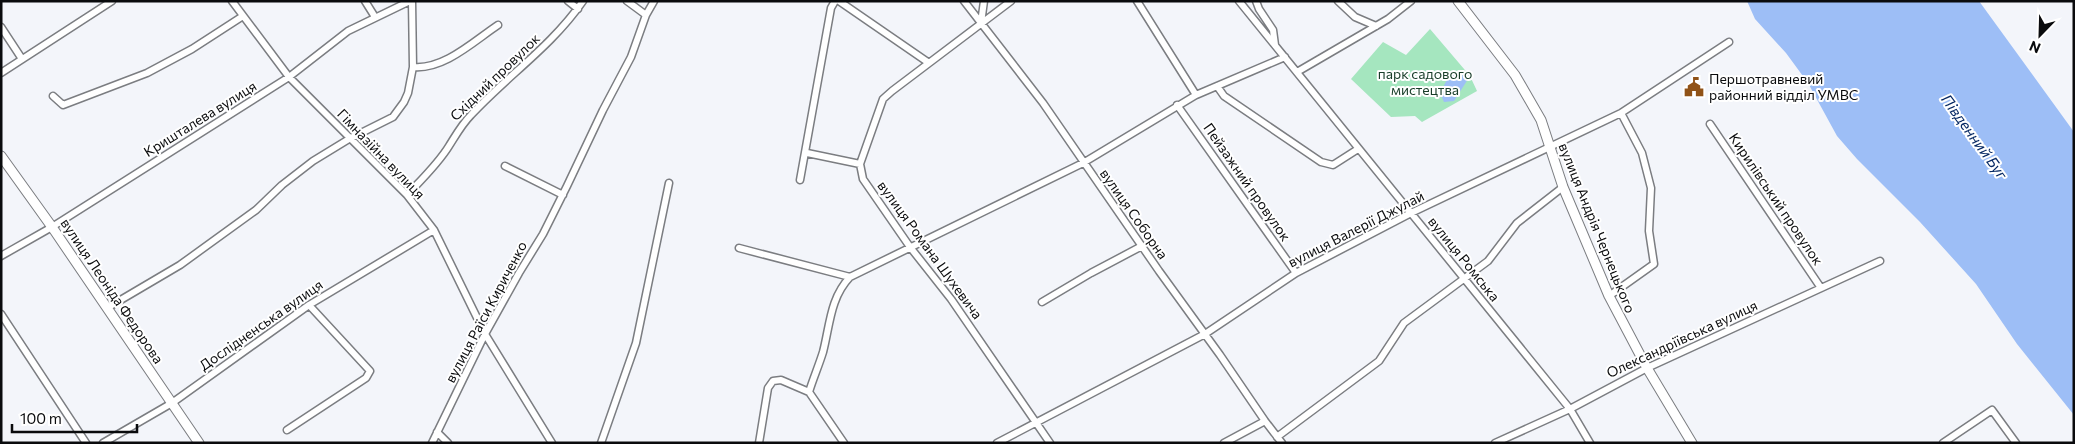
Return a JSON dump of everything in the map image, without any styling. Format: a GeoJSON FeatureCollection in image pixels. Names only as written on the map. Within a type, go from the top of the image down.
{"type":"FeatureCollection","features":[{"type":"Feature","properties":{"kind":"street"},"geometry":{"type":"LineString","coordinates":[[1,73],[112,1]]}},
{"type":"Feature","properties":{"kind":"street","name":"Гімназійна вулиця"},"geometry":{"type":"LineString","coordinates":[[232,1],[289,77],[407,196],[434,230],[485,334],[552,443]]}},
{"type":"Feature","properties":{"kind":"street"},"geometry":{"type":"LineString","coordinates":[[365,1],[375,17]]}},
{"type":"Feature","properties":{"kind":"street"},"geometry":{"type":"LineString","coordinates":[[106,308],[180,265],[256,210],[282,185],[313,161],[349,139],[393,117],[408,93],[413,67],[411,1]]}},
{"type":"Feature","properties":{"kind":"street","name":"Кришталева вулиця"},"geometry":{"type":"LineString","coordinates":[[1,256],[52,227],[289,77],[348,31],[411,1]]}},
{"type":"Feature","properties":{"kind":"street"},"geometry":{"type":"LineString","coordinates":[[568,1],[578,9]]}},
{"type":"Feature","properties":{"kind":"street","name":"Східний провулок"},"geometry":{"type":"LineString","coordinates":[[407,196],[436,163],[471,114],[557,35],[584,1]]}},
{"type":"Feature","properties":{"kind":"street"},"geometry":{"type":"LineString","coordinates":[[627,1],[646,15]]}},
{"type":"Feature","properties":{"kind":"street","name":"вулиця Раїси Кириченко"},"geometry":{"type":"LineString","coordinates":[[432,443],[485,334],[543,234],[563,195],[631,56],[646,15],[654,1]]}},
{"type":"Feature","properties":{"kind":"street"},"geometry":{"type":"LineString","coordinates":[[800,180],[807,152],[831,8],[835,1]]}},
{"type":"Feature","properties":{"kind":"street"},"geometry":{"type":"LineString","coordinates":[[839,1],[929,63]]}},
{"type":"Feature","properties":{"kind":"street","name":"вулиця Соборна"},"geometry":{"type":"LineString","coordinates":[[964,1],[1043,103],[1264,421],[1282,443]]}},
{"type":"Feature","properties":{"kind":"street"},"geometry":{"type":"LineString","coordinates":[[981,23],[984,1]]}},
{"type":"Feature","properties":{"kind":"street"},"geometry":{"type":"LineString","coordinates":[[807,152],[860,164],[883,99],[1011,1]]}},
{"type":"Feature","properties":{"kind":"street"},"geometry":{"type":"LineString","coordinates":[[1137,1],[1196,95]]}},
{"type":"Feature","properties":{"kind":"street","name":"вулиця Ромська"},"geometry":{"type":"LineString","coordinates":[[1239,1],[1570,409],[1590,443]]}},
{"type":"Feature","properties":{"kind":"street"},"geometry":{"type":"LineString","coordinates":[[1256,1],[1273,30],[1275,47]]}},
{"type":"Feature","properties":{"kind":"street"},"geometry":{"type":"LineString","coordinates":[[1338,1],[1355,18],[1376,26]]}},
{"type":"Feature","properties":{"kind":"street"},"geometry":{"type":"LineString","coordinates":[[1297,72],[1376,26],[1412,1]]}},
{"type":"Feature","properties":{"kind":"street","name":"вулиця Андрія Чернецького"},"geometry":{"type":"LineString","coordinates":[[1458,1],[1525,91],[1541,120],[1563,187],[1608,296],[1647,368],[1692,443]]}},
{"type":"Feature","properties":{"kind":"street"},"geometry":{"type":"LineString","coordinates":[[52,96],[63,105],[146,73],[192,49],[243,16]]}},
{"type":"Feature","properties":{"kind":"street"},"geometry":{"type":"LineString","coordinates":[[413,67],[422,68],[435,65],[498,25]]}},
{"type":"Feature","properties":{"kind":"street"},"geometry":{"type":"LineString","coordinates":[[1,28],[22,59]]}},
{"type":"Feature","properties":{"kind":"street","name":"вулиця Валерії Джулай"},"geometry":{"type":"LineString","coordinates":[[997,443],[1205,334],[1296,273],[1411,214],[1622,113],[1729,42]]}},
{"type":"Feature","properties":{"kind":"street"},"geometry":{"type":"LineString","coordinates":[[809,392],[822,352],[833,302],[842,285],[850,277],[1083,163],[1196,95],[1285,57]]}},
{"type":"Feature","properties":{"kind":"street"},"geometry":{"type":"LineString","coordinates":[[1217,86],[1224,96],[1321,162],[1333,165],[1358,148]]}},
{"type":"Feature","properties":{"kind":"street","name":"Пейзажний провулок"},"geometry":{"type":"LineString","coordinates":[[1178,106],[1296,273]]}},
{"type":"Feature","properties":{"kind":"street"},"geometry":{"type":"LineString","coordinates":[[1608,296],[1654,264],[1649,231],[1651,188],[1642,153],[1622,113]]}},
{"type":"Feature","properties":{"kind":"street","name":"Кирилівський провулок"},"geometry":{"type":"LineString","coordinates":[[1710,124],[1821,288]]}},
{"type":"Feature","properties":{"kind":"street","name":"вулиця Леоніда Федорова"},"geometry":{"type":"LineString","coordinates":[[1,156],[52,227],[198,443]]}},
{"type":"Feature","properties":{"kind":"street","name":"вулиця Романа Шухевича"},"geometry":{"type":"LineString","coordinates":[[860,164],[863,179],[910,247],[951,299],[1050,443]]}},
{"type":"Feature","properties":{"kind":"street"},"geometry":{"type":"LineString","coordinates":[[506,166],[563,195]]}},
{"type":"Feature","properties":{"kind":"street"},"geometry":{"type":"LineString","coordinates":[[601,443],[636,343],[669,183]]}},
{"type":"Feature","properties":{"kind":"street"},"geometry":{"type":"LineString","coordinates":[[1277,436],[1379,361],[1404,323],[1488,261],[1517,223],[1563,187]]}},
{"type":"Feature","properties":{"kind":"street","name":"Дослідненська вулиця"},"geometry":{"type":"LineString","coordinates":[[103,443],[172,403],[309,305],[434,230]]}},
{"type":"Feature","properties":{"kind":"street"},"geometry":{"type":"LineString","coordinates":[[1042,302],[1142,246]]}},
{"type":"Feature","properties":{"kind":"street"},"geometry":{"type":"LineString","coordinates":[[739,248],[850,277]]}},
{"type":"Feature","properties":{"kind":"street","name":"Олександріївська вулиця"},"geometry":{"type":"LineString","coordinates":[[1495,443],[1570,409],[1647,368],[1880,261]]}},
{"type":"Feature","properties":{"kind":"street"},"geometry":{"type":"LineString","coordinates":[[286,430],[366,378],[370,371],[309,305]]}},
{"type":"Feature","properties":{"kind":"street"},"geometry":{"type":"LineString","coordinates":[[1,314],[86,443]]}},
{"type":"Feature","properties":{"kind":"street"},"geometry":{"type":"LineString","coordinates":[[759,443],[768,388],[773,380],[781,380],[809,392],[844,443]]}},
{"type":"Feature","properties":{"kind":"street"},"geometry":{"type":"LineString","coordinates":[[1943,443],[1992,410],[2016,443]]}},
{"type":"Feature","properties":{"kind":"street"},"geometry":{"type":"LineString","coordinates":[[1224,443],[1264,421]]}},
{"type":"Feature","properties":{"kind":"street"},"geometry":{"type":"LineString","coordinates":[[437,432],[448,443]]}},
{"type":"Feature","properties":{"kind":"green space","name":"парк садового мистецтва"},"geometry":{"type":"Polygon","coordinates":[[[1430,29],[1470,76],[1477,91],[1422,122],[1415,116],[1391,117],[1351,79],[1383,42],[1406,55],[1430,29]]]}},
{"type":"Feature","properties":{"kind":"water","name":"Південний Буг"},"geometry":{"type":"Polygon","coordinates":[[[1747,1],[1979,1],[2074,132],[2074,415],[2017,344],[1976,284],[1920,222],[1857,159],[1837,136],[1808,83],[1786,53],[1755,19],[1747,1]]]}},
{"type":"Feature","properties":{"kind":"water"},"geometry":{"type":"Polygon","coordinates":[[[1462,74],[1470,76],[1454,101],[1444,102],[1440,93],[1449,76],[1462,74]]]}},
{"type":"Feature","properties":{"kind":"place","name":"Першотравневий районний відділ УМВС"},"geometry":{"type":"Point","coordinates":[1694,87]}}]}
